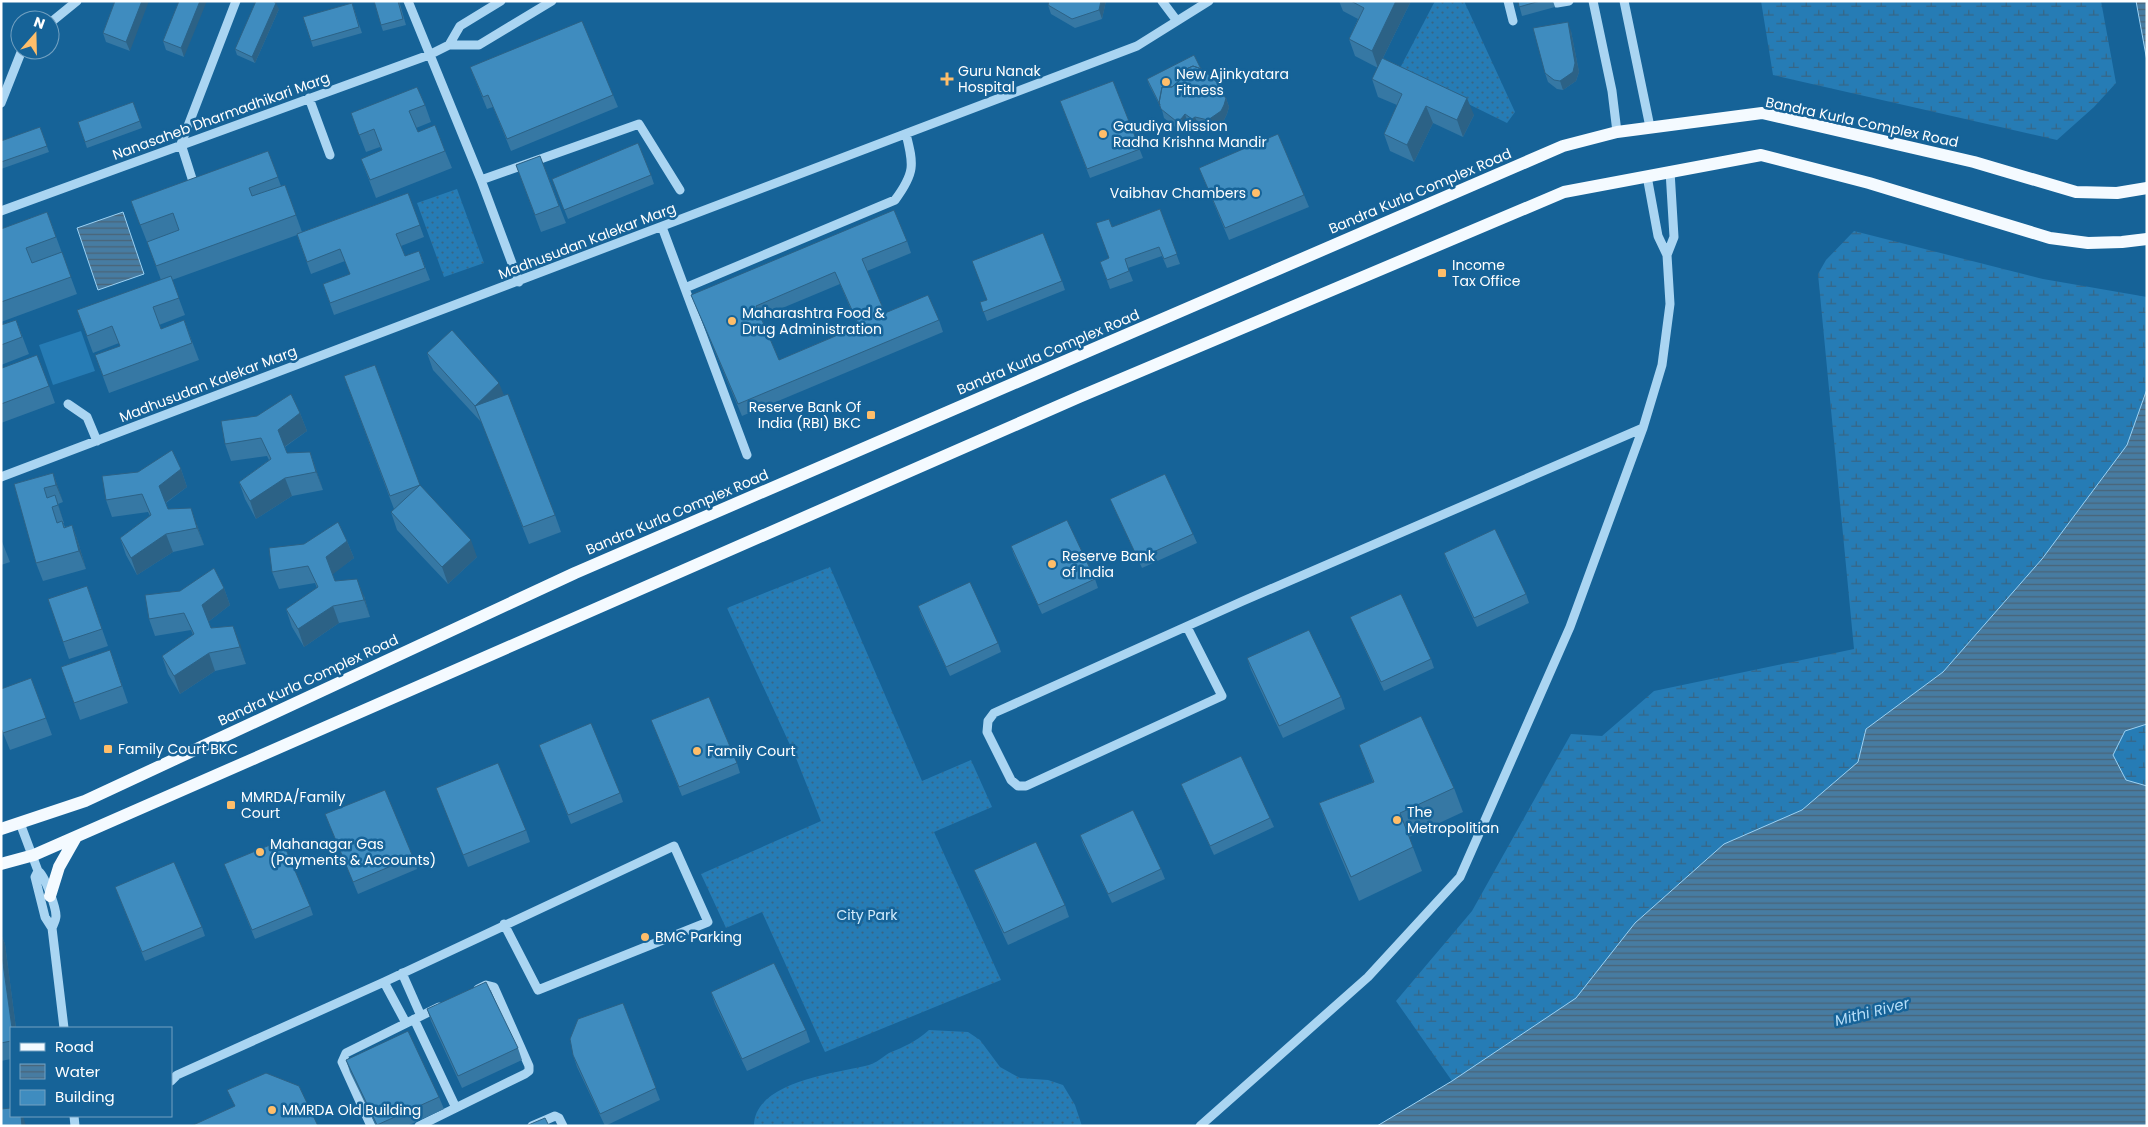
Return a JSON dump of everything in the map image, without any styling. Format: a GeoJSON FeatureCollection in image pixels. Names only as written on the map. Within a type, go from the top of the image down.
{"type":"FeatureCollection","features":[{"type":"Feature","properties":{"kind":"main road","name":"Bandra Kurla Complex Road"},"geometry":{"type":"LineString","coordinates":[[1,829],[85,800],[575,573],[1563,146],[1617,132],[1762,113],[1974,162],[2076,192],[2117,193],[2147,188]]}},
{"type":"Feature","properties":{"kind":"main road"},"geometry":{"type":"LineString","coordinates":[[1,864],[34,855],[76,837],[1070,401],[1564,192],[1761,155],[1869,183],[2050,238],[2088,243],[2122,242],[2147,238]]}},
{"type":"Feature","properties":{"kind":"main road"},"geometry":{"type":"LineString","coordinates":[[50,896],[59,867],[76,837]]}},
{"type":"Feature","properties":{"kind":"street"},"geometry":{"type":"LineString","coordinates":[[60,15],[76,1]]}},
{"type":"Feature","properties":{"kind":"street"},"geometry":{"type":"LineString","coordinates":[[195,188],[181,144],[236,1]]}},
{"type":"Feature","properties":{"kind":"street"},"geometry":{"type":"LineString","coordinates":[[408,1],[481,180],[519,282]]}},
{"type":"Feature","properties":{"kind":"street","name":"Nanasaheb Dharmadhikari Marg"},"geometry":{"type":"LineString","coordinates":[[449,45],[460,26],[502,1]]}},
{"type":"Feature","properties":{"kind":"street","name":"Nanasaheb Dharmadhikari Marg"},"geometry":{"type":"LineString","coordinates":[[1,211],[429,55],[449,45],[478,45],[552,1]]}},
{"type":"Feature","properties":{"kind":"street"},"geometry":{"type":"LineString","coordinates":[[1162,1],[1177,21]]}},
{"type":"Feature","properties":{"kind":"street","name":"Madhusudan Kalekar Marg"},"geometry":{"type":"LineString","coordinates":[[1,477],[519,282],[1136,46],[1210,1]]}},
{"type":"Feature","properties":{"kind":"street"},"geometry":{"type":"LineString","coordinates":[[1508,1],[1513,22]]}},
{"type":"Feature","properties":{"kind":"street"},"geometry":{"type":"LineString","coordinates":[[1557,5],[1569,1]]}},
{"type":"Feature","properties":{"kind":"street"},"geometry":{"type":"LineString","coordinates":[[1593,1],[1612,91],[1617,132]]}},
{"type":"Feature","properties":{"kind":"street"},"geometry":{"type":"LineString","coordinates":[[1624,1],[1650,127]]}},
{"type":"Feature","properties":{"kind":"street"},"geometry":{"type":"LineString","coordinates":[[1,103],[18,60]]}},
{"type":"Feature","properties":{"kind":"street"},"geometry":{"type":"LineString","coordinates":[[309,98],[330,155]]}},
{"type":"Feature","properties":{"kind":"street"},"geometry":{"type":"LineString","coordinates":[[481,180],[639,124],[680,190]]}},
{"type":"Feature","properties":{"kind":"street"},"geometry":{"type":"LineString","coordinates":[[685,288],[895,200],[909,181],[912,160],[906,134]]}},
{"type":"Feature","properties":{"kind":"street"},"geometry":{"type":"LineString","coordinates":[[1667,255],[1674,236],[1670,171]]}},
{"type":"Feature","properties":{"kind":"street"},"geometry":{"type":"LineString","coordinates":[[1200,1126],[1368,977],[1460,877],[1563,643],[1643,428],[1662,365],[1670,304],[1667,255],[1658,236],[1647,176]]}},
{"type":"Feature","properties":{"kind":"street"},"geometry":{"type":"LineString","coordinates":[[662,227],[747,454]]}},
{"type":"Feature","properties":{"kind":"street"},"geometry":{"type":"LineString","coordinates":[[68,404],[87,416],[97,441]]}},
{"type":"Feature","properties":{"kind":"street"},"geometry":{"type":"LineString","coordinates":[[1187,627],[1222,696],[1026,786],[1018,786],[1011,780],[987,732],[988,721],[994,713],[1187,627],[1643,428]]}},
{"type":"Feature","properties":{"kind":"street"},"geometry":{"type":"LineString","coordinates":[[20,823],[34,855],[38,871],[42,874],[56,917],[52,928],[64,1027]]}},
{"type":"Feature","properties":{"kind":"street"},"geometry":{"type":"LineString","coordinates":[[173,1077],[384,982],[504,924],[674,846],[708,922],[538,990],[504,924]]}},
{"type":"Feature","properties":{"kind":"street"},"geometry":{"type":"LineString","coordinates":[[38,871],[35,877],[44,917],[52,928]]}},
{"type":"Feature","properties":{"kind":"street"},"geometry":{"type":"LineString","coordinates":[[402,973],[414,1019],[456,1108]]}},
{"type":"Feature","properties":{"kind":"street"},"geometry":{"type":"LineString","coordinates":[[384,982],[414,1019]]}},
{"type":"Feature","properties":{"kind":"street"},"geometry":{"type":"LineString","coordinates":[[419,1126],[525,1074],[529,1070],[529,1066],[494,987],[486,985],[470,992]]}},
{"type":"Feature","properties":{"kind":"street"},"geometry":{"type":"LineString","coordinates":[[371,1126],[342,1062],[343,1056],[445,1004]]}},
{"type":"Feature","properties":{"kind":"street"},"geometry":{"type":"LineString","coordinates":[[532,1126],[555,1116],[559,1118],[563,1126]]}},
{"type":"Feature","properties":{"kind":"green space"},"geometry":{"type":"Polygon","coordinates":[[[1435,1],[1464,1],[1515,112],[1507,123],[1399,70],[1435,1]]]}},
{"type":"Feature","properties":{"kind":"green space"},"geometry":{"type":"Polygon","coordinates":[[[1761,1],[2101,1],[2116,83],[2094,107],[2057,140],[1773,75],[1761,1]]]}},
{"type":"Feature","properties":{"kind":"green space"},"geometry":{"type":"Polygon","coordinates":[[[457,189],[484,263],[444,277],[417,203],[457,189]]]}},
{"type":"Feature","properties":{"kind":"green space"},"geometry":{"type":"Polygon","coordinates":[[[1854,231],[2043,279],[2147,297],[2147,389],[2127,445],[2042,559],[1943,672],[1866,729],[1858,762],[1802,810],[1724,844],[1635,923],[1576,998],[1452,1081],[1396,1001],[1472,911],[1571,734],[1602,736],[1654,691],[1854,649],[1818,274],[1826,260],[1854,231]]]}},
{"type":"Feature","properties":{"kind":"green space"},"geometry":{"type":"Polygon","coordinates":[[[81,331],[95,371],[53,385],[39,345],[81,331]]]}},
{"type":"Feature","properties":{"kind":"green space","name":"City Park"},"geometry":{"type":"Polygon","coordinates":[[[830,567],[922,781],[971,760],[992,807],[934,832],[1001,980],[825,1052],[762,912],[726,928],[701,874],[821,821],[796,758],[727,608],[830,567]]]}},
{"type":"Feature","properties":{"kind":"green space"},"geometry":{"type":"Polygon","coordinates":[[[2147,724],[2147,786],[2126,780],[2113,755],[2125,731],[2147,724]]]}},
{"type":"Feature","properties":{"kind":"green space"},"geometry":{"type":"Polygon","coordinates":[[[929,1030],[968,1032],[980,1040],[1000,1067],[1020,1078],[1048,1080],[1063,1085],[1075,1105],[1082,1126],[754,1126],[758,1111],[768,1099],[782,1089],[819,1076],[872,1064],[889,1053],[915,1041],[929,1030]]]}},
{"type":"Feature","properties":{"kind":"water"},"geometry":{"type":"Polygon","coordinates":[[[2136,1],[2147,1],[2147,61],[2136,1]]]}},
{"type":"Feature","properties":{"kind":"water"},"geometry":{"type":"Polygon","coordinates":[[[123,212],[144,274],[98,290],[77,228],[123,212]]]}},
{"type":"Feature","properties":{"kind":"water","name":"Mithi River"},"geometry":{"type":"Polygon","coordinates":[[[2147,389],[2147,724],[2125,731],[2113,755],[2126,780],[2147,786],[2147,1126],[1377,1126],[1452,1081],[1576,998],[1635,923],[1724,844],[1802,810],[1858,762],[1866,729],[1943,672],[2042,559],[2127,445],[2147,389]]]}},
{"type":"Feature","properties":{"kind":"building"},"geometry":{"type":"Polygon","coordinates":[[[115,1],[142,1],[126,42],[103,33],[115,1]]]}},
{"type":"Feature","properties":{"kind":"building"},"geometry":{"type":"Polygon","coordinates":[[[179,1],[200,1],[181,48],[163,41],[179,1]]]}},
{"type":"Feature","properties":{"kind":"building"},"geometry":{"type":"Polygon","coordinates":[[[256,1],[273,1],[276,3],[252,57],[235,49],[256,1]]]}},
{"type":"Feature","properties":{"kind":"building"},"geometry":{"type":"Polygon","coordinates":[[[374,1],[398,1],[403,19],[381,25],[374,1]]]}},
{"type":"Feature","properties":{"kind":"building"},"geometry":{"type":"Polygon","coordinates":[[[1049,1],[1101,1],[1099,10],[1072,19],[1048,5],[1049,1]]]}},
{"type":"Feature","properties":{"kind":"building"},"geometry":{"type":"Polygon","coordinates":[[[1351,1],[1396,1],[1372,51],[1349,39],[1364,8],[1351,1]]]}},
{"type":"Feature","properties":{"kind":"building"},"geometry":{"type":"Polygon","coordinates":[[[1518,1],[1540,1],[1519,7],[1518,1]]]}},
{"type":"Feature","properties":{"kind":"building"},"geometry":{"type":"Polygon","coordinates":[[[352,3],[359,27],[311,41],[303,17],[352,3]]]}},
{"type":"Feature","properties":{"kind":"building"},"geometry":{"type":"Polygon","coordinates":[[[582,21],[613,95],[507,139],[488,95],[483,97],[470,67],[582,21]]]}},
{"type":"Feature","properties":{"kind":"building"},"geometry":{"type":"Polygon","coordinates":[[[1568,22],[1575,63],[1573,72],[1560,81],[1554,80],[1545,73],[1533,28],[1568,22]]]}},
{"type":"Feature","properties":{"kind":"building"},"geometry":{"type":"Polygon","coordinates":[[[1194,55],[1201,69],[1193,66],[1184,70],[1179,81],[1172,87],[1162,87],[1159,103],[1147,79],[1194,55]]]}},
{"type":"Feature","properties":{"kind":"building"},"geometry":{"type":"Polygon","coordinates":[[[1382,58],[1467,98],[1457,120],[1426,106],[1407,145],[1384,134],[1402,94],[1372,79],[1382,58]]]}},
{"type":"Feature","properties":{"kind":"building"},"geometry":{"type":"Polygon","coordinates":[[[1193,66],[1202,69],[1221,86],[1220,93],[1226,98],[1224,105],[1221,111],[1208,120],[1195,117],[1192,119],[1185,114],[1176,121],[1161,109],[1159,103],[1162,87],[1172,87],[1179,81],[1184,70],[1193,66]]]}},
{"type":"Feature","properties":{"kind":"building","name":"Gaudiya Mission Radha Krishna Mandir"},"geometry":{"type":"Polygon","coordinates":[[[1113,81],[1140,149],[1087,169],[1060,101],[1113,81]]]}},
{"type":"Feature","properties":{"kind":"building"},"geometry":{"type":"Polygon","coordinates":[[[417,87],[425,105],[409,111],[418,132],[435,125],[445,151],[370,180],[361,159],[382,150],[374,129],[359,135],[351,113],[417,87]]]}},
{"type":"Feature","properties":{"kind":"building"},"geometry":{"type":"Polygon","coordinates":[[[133,102],[140,121],[85,142],[78,122],[133,102]]]}},
{"type":"Feature","properties":{"kind":"building"},"geometry":{"type":"Polygon","coordinates":[[[40,127],[47,146],[1,162],[1,141],[40,127]]]}},
{"type":"Feature","properties":{"kind":"building","name":"Vaibhav Chambers"},"geometry":{"type":"Polygon","coordinates":[[[1278,134],[1304,195],[1225,228],[1199,168],[1278,134]]]}},
{"type":"Feature","properties":{"kind":"building"},"geometry":{"type":"Polygon","coordinates":[[[638,143],[651,175],[564,210],[552,179],[638,143]]]}},
{"type":"Feature","properties":{"kind":"building"},"geometry":{"type":"Polygon","coordinates":[[[268,151],[278,177],[249,188],[252,196],[285,185],[296,215],[156,266],[147,242],[179,230],[173,213],[140,225],[131,201],[268,151]]]}},
{"type":"Feature","properties":{"kind":"building"},"geometry":{"type":"Polygon","coordinates":[[[540,156],[559,206],[535,215],[516,165],[540,156]]]}},
{"type":"Feature","properties":{"kind":"building"},"geometry":{"type":"Polygon","coordinates":[[[408,193],[420,225],[396,234],[405,256],[419,251],[425,268],[330,303],[323,284],[350,274],[340,249],[307,262],[297,234],[408,193]]]}},
{"type":"Feature","properties":{"kind":"building"},"geometry":{"type":"Polygon","coordinates":[[[1160,209],[1177,254],[1164,259],[1159,247],[1125,259],[1129,271],[1107,280],[1100,262],[1109,258],[1096,223],[1109,219],[1112,227],[1160,209]]]}},
{"type":"Feature","properties":{"kind":"building","name":"Maharashtra Food & Drug Administration"},"geometry":{"type":"Polygon","coordinates":[[[894,210],[907,241],[862,259],[885,313],[928,295],[939,320],[738,404],[691,295],[894,210]],[[835,272],[756,306],[779,360],[859,326],[835,272]]]}},
{"type":"Feature","properties":{"kind":"building"},"geometry":{"type":"Polygon","coordinates":[[[47,212],[56,237],[26,248],[32,263],[62,252],[71,277],[1,302],[1,229],[47,212]]]}},
{"type":"Feature","properties":{"kind":"building"},"geometry":{"type":"Polygon","coordinates":[[[1043,233],[1062,281],[983,312],[980,302],[987,300],[972,261],[1043,233]]]}},
{"type":"Feature","properties":{"kind":"building"},"geometry":{"type":"Polygon","coordinates":[[[171,276],[179,298],[153,307],[161,329],[184,320],[192,343],[103,376],[95,355],[120,346],[112,326],[87,336],[77,310],[171,276]]]}},
{"type":"Feature","properties":{"kind":"building"},"geometry":{"type":"Polygon","coordinates":[[[16,320],[22,337],[1,345],[1,325],[16,320]]]}},
{"type":"Feature","properties":{"kind":"building"},"geometry":{"type":"Polygon","coordinates":[[[452,330],[499,383],[475,406],[427,353],[452,330]]]}},
{"type":"Feature","properties":{"kind":"building"},"geometry":{"type":"Polygon","coordinates":[[[37,355],[49,386],[1,404],[1,366],[2,368],[37,355]]]}},
{"type":"Feature","properties":{"kind":"building"},"geometry":{"type":"Polygon","coordinates":[[[375,365],[420,485],[390,496],[344,376],[375,365]]]}},
{"type":"Feature","properties":{"kind":"building"},"geometry":{"type":"Polygon","coordinates":[[[291,394],[300,413],[278,430],[287,453],[310,452],[316,472],[285,478],[250,501],[239,482],[271,459],[261,438],[225,444],[221,421],[257,416],[291,394]]]}},
{"type":"Feature","properties":{"kind":"building"},"geometry":{"type":"Polygon","coordinates":[[[508,394],[555,515],[523,527],[475,406],[508,394]]]}},
{"type":"Feature","properties":{"kind":"building"},"geometry":{"type":"Polygon","coordinates":[[[172,450],[181,469],[159,486],[168,509],[191,508],[197,528],[166,534],[131,558],[120,538],[151,515],[142,494],[106,500],[102,476],[138,472],[172,450]]]}},
{"type":"Feature","properties":{"kind":"building"},"geometry":{"type":"Polygon","coordinates":[[[53,473],[56,485],[44,488],[47,498],[55,495],[58,505],[52,507],[57,523],[62,521],[64,528],[72,525],[79,551],[36,563],[14,484],[53,473]]]}},
{"type":"Feature","properties":{"kind":"building"},"geometry":{"type":"Polygon","coordinates":[[[1165,474],[1193,534],[1138,559],[1110,499],[1165,474]]]}},
{"type":"Feature","properties":{"kind":"building"},"geometry":{"type":"Polygon","coordinates":[[[420,485],[471,540],[442,567],[391,512],[420,485]]]}},
{"type":"Feature","properties":{"kind":"building"},"geometry":{"type":"Polygon","coordinates":[[[1067,520],[1095,579],[1038,605],[1011,546],[1067,520]]]}},
{"type":"Feature","properties":{"kind":"building"},"geometry":{"type":"Polygon","coordinates":[[[338,522],[347,541],[326,557],[335,581],[357,579],[364,600],[333,606],[298,629],[286,609],[318,587],[308,566],[272,572],[269,548],[304,544],[338,522]]]}},
{"type":"Feature","properties":{"kind":"building"},"geometry":{"type":"Polygon","coordinates":[[[1495,529],[1526,594],[1474,618],[1444,553],[1495,529]]]}},
{"type":"Feature","properties":{"kind":"building"},"geometry":{"type":"Polygon","coordinates":[[[214,568],[224,588],[202,605],[211,628],[233,626],[240,647],[209,653],[174,676],[162,656],[194,634],[184,613],[149,619],[145,595],[180,591],[214,568]]]}},
{"type":"Feature","properties":{"kind":"building"},"geometry":{"type":"Polygon","coordinates":[[[970,582],[998,643],[946,667],[918,606],[970,582]]]}},
{"type":"Feature","properties":{"kind":"building"},"geometry":{"type":"Polygon","coordinates":[[[87,586],[102,629],[63,642],[48,599],[87,586]]]}},
{"type":"Feature","properties":{"kind":"building"},"geometry":{"type":"Polygon","coordinates":[[[1401,594],[1431,659],[1381,682],[1350,617],[1401,594]]]}},
{"type":"Feature","properties":{"kind":"building"},"geometry":{"type":"Polygon","coordinates":[[[1309,630],[1341,697],[1279,726],[1247,658],[1309,630]]]}},
{"type":"Feature","properties":{"kind":"building"},"geometry":{"type":"Polygon","coordinates":[[[110,650],[122,686],[74,703],[61,667],[110,650]]]}},
{"type":"Feature","properties":{"kind":"building"},"geometry":{"type":"Polygon","coordinates":[[[31,678],[46,718],[3,733],[1,728],[1,689],[31,678]]]}},
{"type":"Feature","properties":{"kind":"building","name":"Family Court"},"geometry":{"type":"Polygon","coordinates":[[[709,697],[737,763],[679,787],[651,720],[709,697]]]}},
{"type":"Feature","properties":{"kind":"building","name":"The Metropolitian"},"geometry":{"type":"Polygon","coordinates":[[[1421,716],[1454,788],[1400,813],[1413,847],[1351,877],[1319,803],[1374,782],[1359,745],[1421,716]]]}},
{"type":"Feature","properties":{"kind":"building"},"geometry":{"type":"Polygon","coordinates":[[[591,723],[620,793],[568,815],[539,745],[591,723]]]}},
{"type":"Feature","properties":{"kind":"building"},"geometry":{"type":"Polygon","coordinates":[[[1241,756],[1270,818],[1210,846],[1181,784],[1241,756]]]}},
{"type":"Feature","properties":{"kind":"building"},"geometry":{"type":"Polygon","coordinates":[[[498,763],[526,830],[463,855],[436,788],[498,763]]]}},
{"type":"Feature","properties":{"kind":"building"},"geometry":{"type":"Polygon","coordinates":[[[385,790],[413,857],[353,882],[325,814],[385,790]]]}},
{"type":"Feature","properties":{"kind":"building"},"geometry":{"type":"Polygon","coordinates":[[[1133,810],[1161,869],[1108,894],[1080,835],[1133,810]]]}},
{"type":"Feature","properties":{"kind":"building"},"geometry":{"type":"Polygon","coordinates":[[[282,840],[310,906],[252,930],[224,864],[282,840]]]}},
{"type":"Feature","properties":{"kind":"building"},"geometry":{"type":"Polygon","coordinates":[[[1036,842],[1065,905],[1004,933],[974,870],[1036,842]]]}},
{"type":"Feature","properties":{"kind":"building"},"geometry":{"type":"Polygon","coordinates":[[[174,862],[202,927],[142,952],[115,887],[174,862]]]}},
{"type":"Feature","properties":{"kind":"building"},"geometry":{"type":"Polygon","coordinates":[[[1,949],[12,1027],[10,1027],[10,1041],[1,1043],[1,949]]]}},
{"type":"Feature","properties":{"kind":"building"},"geometry":{"type":"Polygon","coordinates":[[[774,963],[806,1030],[742,1059],[711,992],[774,963]]]}},
{"type":"Feature","properties":{"kind":"building"},"geometry":{"type":"Polygon","coordinates":[[[486,982],[518,1048],[458,1076],[427,1009],[486,982]]]}},
{"type":"Feature","properties":{"kind":"building"},"geometry":{"type":"Polygon","coordinates":[[[623,1003],[656,1088],[600,1114],[573,1055],[570,1039],[578,1019],[623,1003]]]}},
{"type":"Feature","properties":{"kind":"building"},"geometry":{"type":"Polygon","coordinates":[[[408,1031],[439,1097],[377,1125],[346,1060],[408,1031]]]}},
{"type":"Feature","properties":{"kind":"building","name":"MMRDA Old Building"},"geometry":{"type":"Polygon","coordinates":[[[266,1073],[299,1086],[318,1126],[191,1126],[235,1106],[227,1090],[266,1073]]]}},
{"type":"Feature","properties":{"kind":"building"},"geometry":{"type":"Polygon","coordinates":[[[10,1108],[10,1117],[21,1117],[22,1126],[1,1126],[1,1109],[10,1108]]]}},
{"type":"Feature","properties":{"kind":"building"},"geometry":{"type":"Polygon","coordinates":[[[545,1118],[549,1126],[526,1126],[545,1118]]]}},
{"type":"Feature","properties":{"kind":"place","name":"Guru Nanak Hospital"},"geometry":{"type":"Point","coordinates":[947,79]}},
{"type":"Feature","properties":{"kind":"place","name":"New Ajinkyatara Fitness"},"geometry":{"type":"Point","coordinates":[1166,82]}},
{"type":"Feature","properties":{"kind":"place","name":"Gaudiya Mission Radha Krishna Mandir"},"geometry":{"type":"Point","coordinates":[1103,134]}},
{"type":"Feature","properties":{"kind":"place","name":"Vaibhav Chambers"},"geometry":{"type":"Point","coordinates":[1256,193]}},
{"type":"Feature","properties":{"kind":"place","name":"Income Tax Office"},"geometry":{"type":"Point","coordinates":[1442,273]}},
{"type":"Feature","properties":{"kind":"place","name":"Maharashtra Food & Drug Administration"},"geometry":{"type":"Point","coordinates":[732,321]}},
{"type":"Feature","properties":{"kind":"place","name":"Reserve Bank Of India (RBI) BKC"},"geometry":{"type":"Point","coordinates":[871,415]}},
{"type":"Feature","properties":{"kind":"place","name":"Reserve Bank of India"},"geometry":{"type":"Point","coordinates":[1052,564]}},
{"type":"Feature","properties":{"kind":"place","name":"Family Court BKC"},"geometry":{"type":"Point","coordinates":[108,749]}},
{"type":"Feature","properties":{"kind":"place","name":"Family Court"},"geometry":{"type":"Point","coordinates":[697,751]}},
{"type":"Feature","properties":{"kind":"place","name":"MMRDA/Family Court"},"geometry":{"type":"Point","coordinates":[231,805]}},
{"type":"Feature","properties":{"kind":"place","name":"The Metropolitian"},"geometry":{"type":"Point","coordinates":[1397,820]}},
{"type":"Feature","properties":{"kind":"place","name":"Mahanagar Gas (Payments & Accounts)"},"geometry":{"type":"Point","coordinates":[260,852]}},
{"type":"Feature","properties":{"kind":"place","name":"BMC Parking"},"geometry":{"type":"Point","coordinates":[645,937]}},
{"type":"Feature","properties":{"kind":"place","name":"MMRDA Old Building"},"geometry":{"type":"Point","coordinates":[272,1110]}}]}
